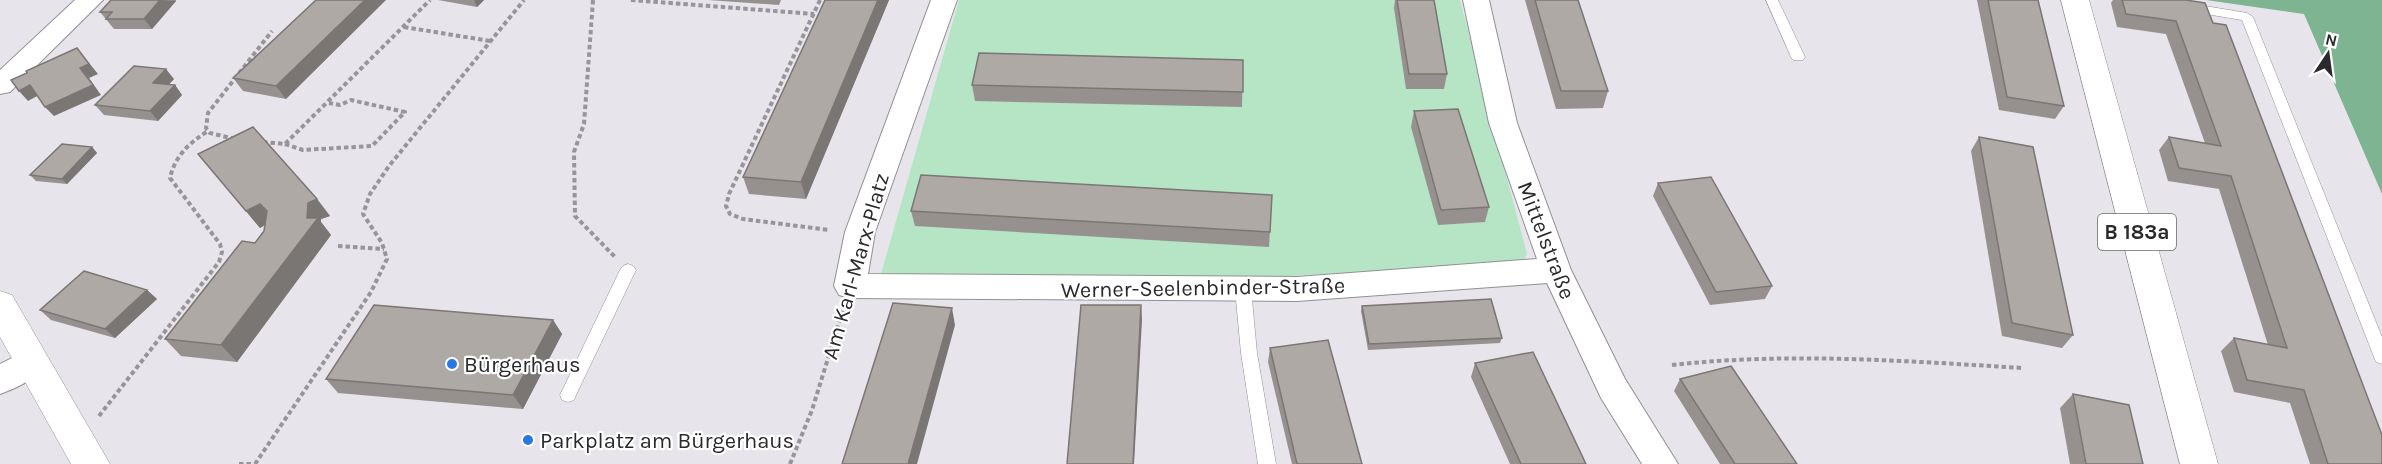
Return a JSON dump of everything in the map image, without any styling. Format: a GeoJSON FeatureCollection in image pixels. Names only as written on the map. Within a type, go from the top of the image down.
{"type":"FeatureCollection","features":[{"type":"Feature","properties":{"kind":"main road","name":"B 183a"},"geometry":{"type":"LineString","coordinates":[[2075,0],[2199,464]]}},
{"type":"Feature","properties":{"kind":"main road"},"geometry":{"type":"LineString","coordinates":[[0,305],[84,453]]}},
{"type":"Feature","properties":{"kind":"street"},"geometry":{"type":"LineString","coordinates":[[0,85],[90,0]]}},
{"type":"Feature","properties":{"kind":"street","name":"Am Karl-Marx-Platz"},"geometry":{"type":"LineString","coordinates":[[850,286],[860,231],[944,0]]}},
{"type":"Feature","properties":{"kind":"street","name":"Mittelstraße"},"geometry":{"type":"LineString","coordinates":[[1476,0],[1503,123],[1556,270],[1613,388],[1661,464]]}},
{"type":"Feature","properties":{"kind":"street","name":"Werner-Seelenbinder-Straße"},"geometry":{"type":"LineString","coordinates":[[850,286],[1243,289],[1345,286],[1556,270]]}},
{"type":"Feature","properties":{"kind":"street"},"geometry":{"type":"LineString","coordinates":[[0,380],[32,361]]}},
{"type":"Feature","properties":{"kind":"lane"},"geometry":{"type":"LineString","coordinates":[[1772,0],[1798,57]]}},
{"type":"Feature","properties":{"kind":"lane"},"geometry":{"type":"LineString","coordinates":[[2167,4],[2247,17],[2382,357]]}},
{"type":"Feature","properties":{"kind":"lane"},"geometry":{"type":"LineString","coordinates":[[568,395],[628,270]]}},
{"type":"Feature","properties":{"kind":"lane"},"geometry":{"type":"LineString","coordinates":[[1243,289],[1249,353],[1267,464]]}},
{"type":"Feature","properties":{"kind":"path"},"geometry":{"type":"LineString","coordinates":[[285,144],[329,103],[430,0]]}},
{"type":"Feature","properties":{"kind":"path"},"geometry":{"type":"LineString","coordinates":[[239,464],[254,464],[371,292],[387,259],[384,249],[363,214],[370,194],[388,166],[524,0]]}},
{"type":"Feature","properties":{"kind":"path"},"geometry":{"type":"LineString","coordinates":[[593,0],[584,124],[574,152],[575,216],[628,270]]}},
{"type":"Feature","properties":{"kind":"path"},"geometry":{"type":"LineString","coordinates":[[631,0],[813,14]]}},
{"type":"Feature","properties":{"kind":"path"},"geometry":{"type":"LineString","coordinates":[[820,0],[729,194],[726,206],[730,214],[743,219],[816,230],[860,231]]}},
{"type":"Feature","properties":{"kind":"path"},"geometry":{"type":"LineString","coordinates":[[404,27],[490,41]]}},
{"type":"Feature","properties":{"kind":"path"},"geometry":{"type":"LineString","coordinates":[[240,139],[217,137],[208,131],[206,121],[212,105],[272,31]]}},
{"type":"Feature","properties":{"kind":"path"},"geometry":{"type":"LineString","coordinates":[[262,142],[285,144],[303,150],[372,146],[405,112],[351,100],[340,105],[329,103]]}},
{"type":"Feature","properties":{"kind":"path"},"geometry":{"type":"LineString","coordinates":[[84,453],[219,262],[222,252],[220,244],[170,178],[172,165],[183,150],[208,131]]}},
{"type":"Feature","properties":{"kind":"path"},"geometry":{"type":"LineString","coordinates":[[338,246],[384,249]]}},
{"type":"Feature","properties":{"kind":"path","name":"Am Karl-Marx-Platz"},"geometry":{"type":"LineString","coordinates":[[790,464],[812,410],[850,286]]}},
{"type":"Feature","properties":{"kind":"path"},"geometry":{"type":"LineString","coordinates":[[1672,365],[1720,358],[1833,357],[2023,368]]}},
{"type":"Feature","properties":{"kind":"green space"},"geometry":{"type":"Polygon","coordinates":[[[959,0],[1460,0],[1527,254],[1524,259],[1514,262],[1290,276],[1079,280],[881,274],[959,0]]]}},
{"type":"Feature","properties":{"kind":"green space"},"geometry":{"type":"Polygon","coordinates":[[[2206,0],[2382,0],[2382,194],[2304,14],[2206,0]]]}},
{"type":"Feature","properties":{"kind":"building"},"geometry":{"type":"Polygon","coordinates":[[[111,0],[160,0],[144,19],[106,19],[112,12],[100,12],[111,0]]]}},
{"type":"Feature","properties":{"kind":"building"},"geometry":{"type":"Polygon","coordinates":[[[316,0],[365,0],[276,86],[233,78],[316,0]]]}},
{"type":"Feature","properties":{"kind":"building"},"geometry":{"type":"Polygon","coordinates":[[[825,0],[878,0],[801,182],[743,177],[825,0]]]}},
{"type":"Feature","properties":{"kind":"building"},"geometry":{"type":"Polygon","coordinates":[[[1397,0],[1434,0],[1447,74],[1409,74],[1397,0]]]}},
{"type":"Feature","properties":{"kind":"building"},"geometry":{"type":"Polygon","coordinates":[[[1535,0],[1578,0],[1608,91],[1561,91],[1535,0]]]}},
{"type":"Feature","properties":{"kind":"building"},"geometry":{"type":"Polygon","coordinates":[[[1988,0],[2038,0],[2064,106],[2007,97],[1988,0]]]}},
{"type":"Feature","properties":{"kind":"building"},"geometry":{"type":"Polygon","coordinates":[[[2122,0],[2186,0],[2205,3],[2213,23],[2226,25],[2382,435],[2382,464],[2328,464],[2304,390],[2247,380],[2234,338],[2287,348],[2231,176],[2179,168],[2169,137],[2221,146],[2176,21],[2126,14],[2122,0]]]}},
{"type":"Feature","properties":{"kind":"building"},"geometry":{"type":"Polygon","coordinates":[[[77,48],[89,64],[80,68],[93,85],[45,107],[30,85],[19,91],[11,80],[27,73],[26,71],[77,48]]]}},
{"type":"Feature","properties":{"kind":"building"},"geometry":{"type":"Polygon","coordinates":[[[979,53],[1243,60],[1243,92],[972,85],[979,53]]]}},
{"type":"Feature","properties":{"kind":"building"},"geometry":{"type":"Polygon","coordinates":[[[134,66],[166,69],[153,83],[175,85],[150,111],[95,105],[134,66]]]}},
{"type":"Feature","properties":{"kind":"building"},"geometry":{"type":"Polygon","coordinates":[[[1458,109],[1489,207],[1441,210],[1414,111],[1458,109]]]}},
{"type":"Feature","properties":{"kind":"building"},"geometry":{"type":"Polygon","coordinates":[[[253,127],[317,199],[308,203],[307,218],[318,218],[221,345],[165,339],[242,241],[255,243],[264,231],[267,211],[260,204],[246,211],[198,154],[253,127]]]}},
{"type":"Feature","properties":{"kind":"building"},"geometry":{"type":"Polygon","coordinates":[[[1979,137],[2033,147],[2073,335],[2012,323],[1979,137]]]}},
{"type":"Feature","properties":{"kind":"building"},"geometry":{"type":"Polygon","coordinates":[[[62,144],[92,147],[62,179],[30,175],[62,144]]]}},
{"type":"Feature","properties":{"kind":"building"},"geometry":{"type":"Polygon","coordinates":[[[921,175],[1272,195],[1270,232],[911,211],[921,175]]]}},
{"type":"Feature","properties":{"kind":"building"},"geometry":{"type":"Polygon","coordinates":[[[1711,177],[1772,286],[1716,292],[1658,183],[1711,177]]]}},
{"type":"Feature","properties":{"kind":"building"},"geometry":{"type":"Polygon","coordinates":[[[84,271],[147,290],[105,329],[40,310],[84,271]]]}},
{"type":"Feature","properties":{"kind":"building"},"geometry":{"type":"Polygon","coordinates":[[[1491,299],[1502,338],[1369,344],[1362,306],[1491,299]]]}},
{"type":"Feature","properties":{"kind":"building"},"geometry":{"type":"Polygon","coordinates":[[[893,303],[952,308],[908,464],[842,464],[893,303]]]}},
{"type":"Feature","properties":{"kind":"building","name":"Bürgerhaus"},"geometry":{"type":"Polygon","coordinates":[[[374,305],[553,320],[513,395],[326,379],[374,305]]]}},
{"type":"Feature","properties":{"kind":"building"},"geometry":{"type":"Polygon","coordinates":[[[1081,305],[1141,305],[1133,464],[1067,464],[1081,305]]]}},
{"type":"Feature","properties":{"kind":"building"},"geometry":{"type":"Polygon","coordinates":[[[1328,340],[1362,464],[1297,464],[1270,348],[1328,340]]]}},
{"type":"Feature","properties":{"kind":"building"},"geometry":{"type":"Polygon","coordinates":[[[1533,352],[1586,464],[1521,464],[1475,363],[1533,352]]]}},
{"type":"Feature","properties":{"kind":"building"},"geometry":{"type":"Polygon","coordinates":[[[1731,366],[1797,464],[1735,464],[1680,379],[1731,366]]]}},
{"type":"Feature","properties":{"kind":"building"},"geometry":{"type":"Polygon","coordinates":[[[2073,394],[2129,405],[2143,464],[2086,464],[2073,394]]]}},
{"type":"Feature","properties":{"kind":"place","name":"Bürgerhaus"},"geometry":{"type":"Point","coordinates":[452,364]}},
{"type":"Feature","properties":{"kind":"place","name":"Parkplatz am Bürgerhaus"},"geometry":{"type":"Point","coordinates":[528,440]}}]}
